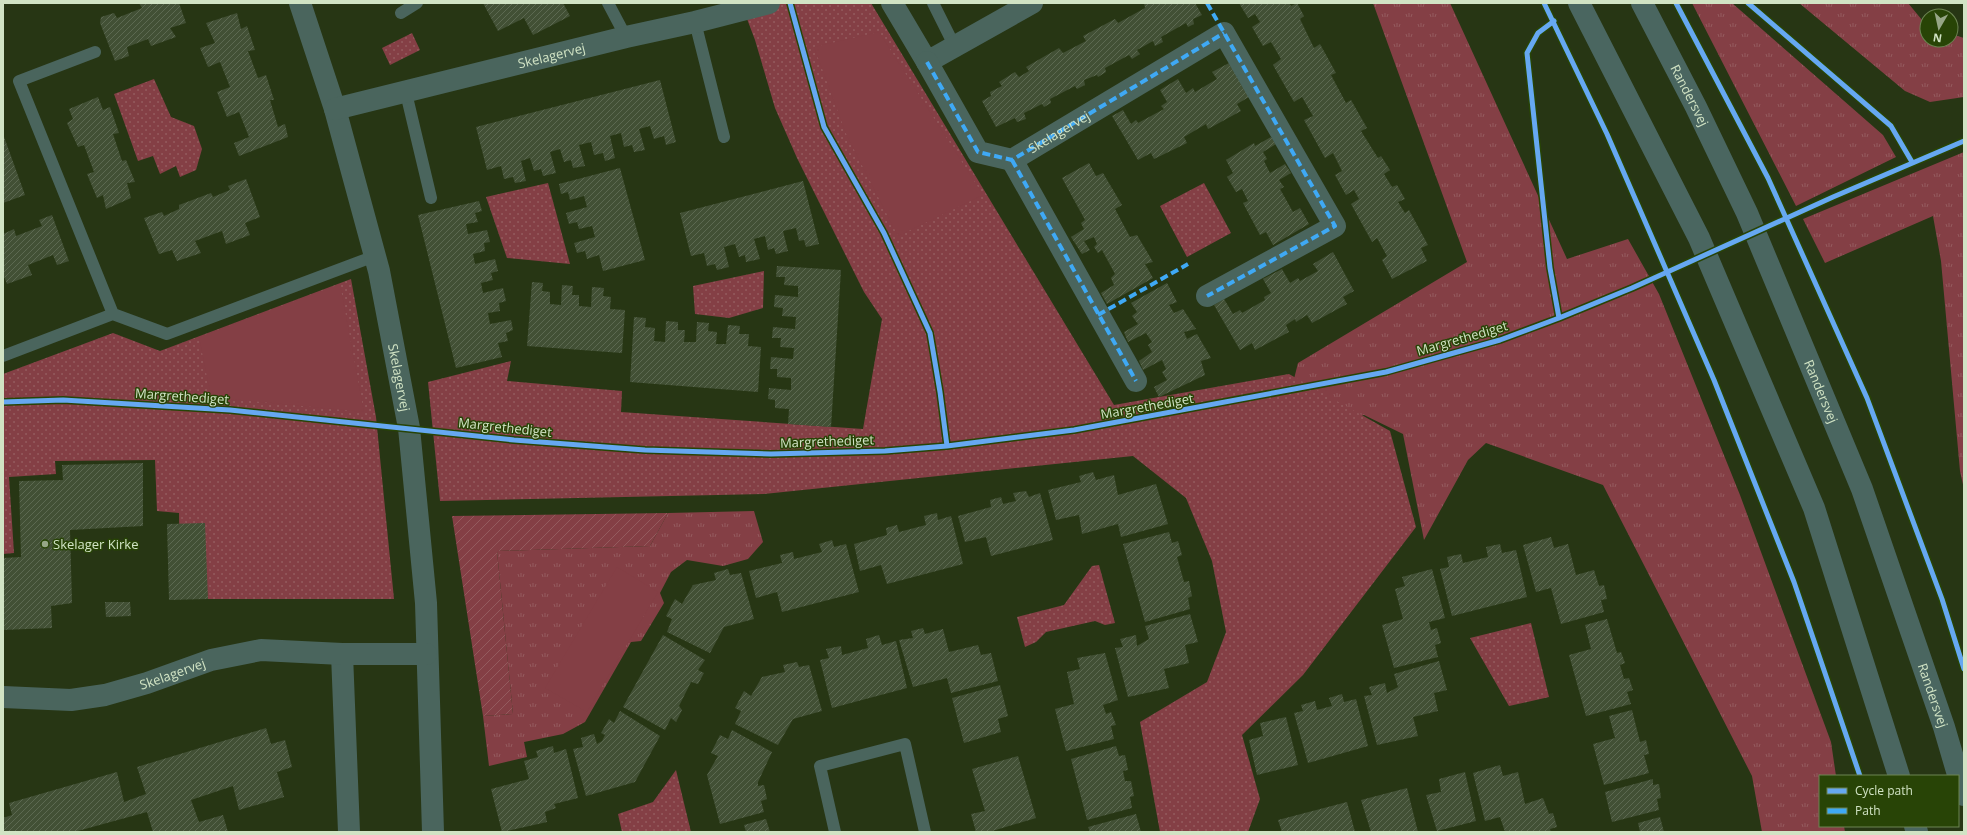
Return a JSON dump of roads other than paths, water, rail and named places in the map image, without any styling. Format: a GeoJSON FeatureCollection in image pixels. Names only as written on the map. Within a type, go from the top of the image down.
{"type":"FeatureCollection","features":[{"type":"Feature","properties":{"kind":"main road"},"geometry":{"type":"LineString","coordinates":[[1579,3],[1699,238],[1814,508],[1899,775]]}},
{"type":"Feature","properties":{"kind":"main road","name":"Randersvej"},"geometry":{"type":"LineString","coordinates":[[1642,3],[1696,107],[1747,213],[1862,489],[1944,727],[1958,775]]}},
{"type":"Feature","properties":{"kind":"main road","name":"Randersvej"},"geometry":{"type":"LineString","coordinates":[[1959,778],[1964,795]]}},
{"type":"Feature","properties":{"kind":"street","name":"Skelagervej"},"geometry":{"type":"LineString","coordinates":[[300,3],[335,109],[375,256],[409,428],[426,603],[426,654],[433,832]]}},
{"type":"Feature","properties":{"kind":"street","name":"Skelagervej"},"geometry":{"type":"LineString","coordinates":[[335,109],[769,3]]}},
{"type":"Feature","properties":{"kind":"street"},"geometry":{"type":"LineString","coordinates":[[892,3],[978,152],[1012,160],[1136,381]]}},
{"type":"Feature","properties":{"kind":"street"},"geometry":{"type":"LineString","coordinates":[[927,62],[1032,3]]}},
{"type":"Feature","properties":{"kind":"street","name":"Skelagervej"},"geometry":{"type":"LineString","coordinates":[[1012,160],[1224,33],[1335,226],[1207,296]]}},
{"type":"Feature","properties":{"kind":"street","name":"Skelagervej"},"geometry":{"type":"LineString","coordinates":[[3,697],[71,700],[105,695],[147,684],[211,660],[261,650],[342,654],[426,654]]}},
{"type":"Feature","properties":{"kind":"street"},"geometry":{"type":"LineString","coordinates":[[342,654],[349,832]]}},
{"type":"Feature","properties":{"kind":"lane"},"geometry":{"type":"LineString","coordinates":[[401,13],[417,3]]}},
{"type":"Feature","properties":{"kind":"lane"},"geometry":{"type":"LineString","coordinates":[[608,3],[626,37]]}},
{"type":"Feature","properties":{"kind":"lane"},"geometry":{"type":"LineString","coordinates":[[933,3],[955,47]]}},
{"type":"Feature","properties":{"kind":"lane"},"geometry":{"type":"LineString","coordinates":[[695,22],[724,137]]}},
{"type":"Feature","properties":{"kind":"lane"},"geometry":{"type":"LineString","coordinates":[[95,52],[19,81],[113,314]]}},
{"type":"Feature","properties":{"kind":"lane"},"geometry":{"type":"LineString","coordinates":[[406,92],[431,198]]}},
{"type":"Feature","properties":{"kind":"lane"},"geometry":{"type":"LineString","coordinates":[[3,356],[113,314],[167,334],[375,256]]}},
{"type":"Feature","properties":{"kind":"lane"},"geometry":{"type":"LineString","coordinates":[[835,832],[820,766],[905,744],[925,832]]}},
{"type":"Feature","properties":{"kind":"place","name":"Skelager Kirke"},"geometry":{"type":"Point","coordinates":[45,544]}}]}
